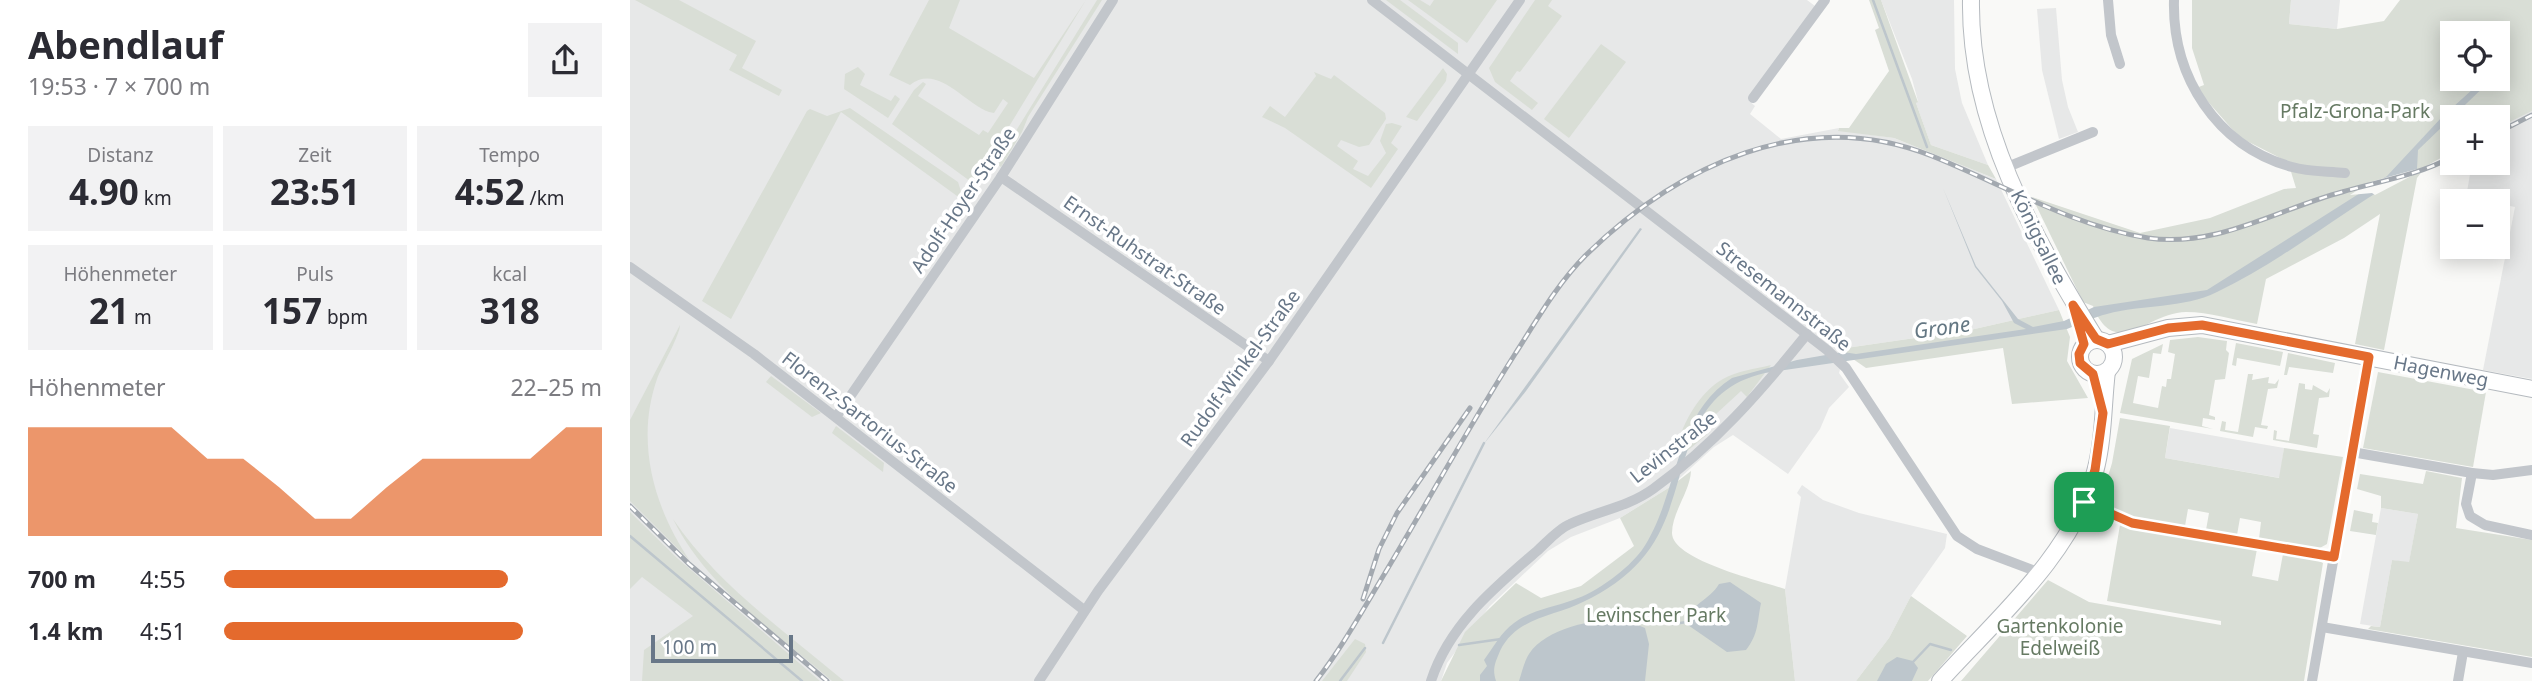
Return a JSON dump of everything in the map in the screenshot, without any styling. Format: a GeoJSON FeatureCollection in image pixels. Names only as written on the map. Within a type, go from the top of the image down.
{"type":"FeatureCollection","features":[{"type":"Feature","properties":{"kind":"street","name":"Adolf-Hoyer-Straße"},"geometry":{"type":"LineString","coordinates":[[836,417],[1001,177],[1113,0]]}},
{"type":"Feature","properties":{"kind":"street","name":"Stresemannstraße"},"geometry":{"type":"LineString","coordinates":[[1372,0],[1831,354],[1841,364],[1957,537],[1977,549],[2038,572]]}},
{"type":"Feature","properties":{"kind":"street","name":"Rudolf-Winkel-Straße"},"geometry":{"type":"LineString","coordinates":[[1039,681],[1084,610],[1269,361],[1520,0]]}},
{"type":"Feature","properties":{"kind":"street"},"geometry":{"type":"LineString","coordinates":[[1753,98],[1825,0]]}},
{"type":"Feature","properties":{"kind":"street","name":"Königsallee"},"geometry":{"type":"LineString","coordinates":[[1971,0],[1970,29],[1980,95],[1992,138],[2096,348]]}},
{"type":"Feature","properties":{"kind":"street"},"geometry":{"type":"LineString","coordinates":[[2108,0],[2111,35],[2120,64]]}},
{"type":"Feature","properties":{"kind":"street"},"geometry":{"type":"LineString","coordinates":[[2174,0],[2174,26],[2183,67],[2205,108],[2223,128],[2244,144],[2292,167],[2345,173]]}},
{"type":"Feature","properties":{"kind":"street","name":"Königsallee"},"geometry":{"type":"LineString","coordinates":[[2005,168],[2093,132]]}},
{"type":"Feature","properties":{"kind":"street","name":"Ernst-Ruhstrat-Straße"},"geometry":{"type":"LineString","coordinates":[[1001,177],[1269,361]]}},
{"type":"Feature","properties":{"kind":"street","name":"Florenz-Sartorius-Straße"},"geometry":{"type":"LineString","coordinates":[[630,267],[727,334],[1084,610]]}},
{"type":"Feature","properties":{"kind":"street","name":"Hagenweg"},"geometry":{"type":"LineString","coordinates":[[2096,348],[2145,337],[2168,328],[2202,325],[2532,390]]}},
{"type":"Feature","properties":{"kind":"street","name":"Levinstraße"},"geometry":{"type":"LineString","coordinates":[[1431,681],[1444,647],[1463,620],[1568,524],[1613,511],[1650,491],[1693,459],[1742,412],[1807,334]]}},
{"type":"Feature","properties":{"kind":"street"},"geometry":{"type":"LineString","coordinates":[[1940,681],[2038,572],[2063,538],[2084,502],[2095,470],[2103,413],[2096,348]]}},
{"type":"Feature","properties":{"kind":"street"},"geometry":{"type":"LineString","coordinates":[[2312,681],[2369,357]]}},
{"type":"Feature","properties":{"kind":"street"},"geometry":{"type":"LineString","coordinates":[[2352,452],[2472,473],[2493,475],[2532,470]]}},
{"type":"Feature","properties":{"kind":"street"},"geometry":{"type":"LineString","coordinates":[[2472,473],[2466,504],[2470,516],[2485,525],[2532,535]]}},
{"type":"Feature","properties":{"kind":"street"},"geometry":{"type":"LineString","coordinates":[[2084,502],[2132,523],[2334,557]]}},
{"type":"Feature","properties":{"kind":"street"},"geometry":{"type":"LineString","coordinates":[[2322,627],[2532,663]]}},
{"type":"Feature","properties":{"kind":"street"},"geometry":{"type":"LineString","coordinates":[[2458,681],[2463,652]]}},
{"type":"Feature","properties":{"kind":"shaded area"},"geometry":{"type":"Polygon","coordinates":[[[630,0],[1807,0],[1815,6],[1749,101],[1755,106],[1750,114],[1781,139],[1839,128],[1838,130],[1894,138],[1996,179],[2059,310],[1970,330],[1846,348],[1839,373],[1849,387],[1829,408],[1820,429],[1788,474],[1733,435],[1714,447],[1670,487],[1620,518],[1571,537],[1548,551],[1490,606],[1447,663],[1441,681],[630,681],[630,0]]]}},
{"type":"Feature","properties":{"kind":"shaded area"},"geometry":{"type":"Polygon","coordinates":[[[1881,0],[1954,0],[1955,69],[1962,103],[1988,165],[1931,145],[1916,103],[1918,101],[1912,79],[1881,0]]]}},
{"type":"Feature","properties":{"kind":"shaded area"},"geometry":{"type":"Polygon","coordinates":[[[2291,0],[2340,0],[2337,29],[2289,24],[2291,0]]]}},
{"type":"Feature","properties":{"kind":"shaded area"},"geometry":{"type":"Polygon","coordinates":[[[2056,8],[2062,80],[2068,107],[2078,132],[2059,139],[2042,70],[2037,9],[2056,8]]]}},
{"type":"Feature","properties":{"kind":"shaded area"},"geometry":{"type":"Polygon","coordinates":[[[2532,53],[2532,379],[2483,370],[2505,259],[2510,259],[2510,232],[2515,207],[2510,206],[2510,189],[2467,189],[2470,175],[2510,175],[2510,105],[2478,105],[2493,91],[2510,91],[2510,74],[2532,53]]]}},
{"type":"Feature","properties":{"kind":"shaded area"},"geometry":{"type":"Polygon","coordinates":[[[2471,91],[2479,91],[2465,105],[2455,105],[2471,91]]]}},
{"type":"Feature","properties":{"kind":"shaded area"},"geometry":{"type":"Polygon","coordinates":[[[2440,119],[2440,129],[2418,150],[2417,169],[2268,264],[2204,297],[2176,304],[2120,311],[2067,329],[1765,373],[1734,385],[1712,403],[1698,425],[1670,508],[1658,535],[1641,560],[1622,578],[1600,593],[1526,624],[1516,631],[1507,639],[1498,655],[1494,669],[1496,681],[1480,681],[1480,675],[1487,666],[1484,660],[1509,627],[1528,615],[1592,592],[1636,558],[1654,529],[1687,434],[1698,413],[1713,394],[1732,378],[1797,360],[1843,352],[1856,354],[2026,329],[2014,323],[2002,301],[1975,267],[1943,188],[1976,266],[2018,319],[2033,327],[2064,321],[2094,307],[2207,290],[2387,176],[2440,119]]]}},
{"type":"Feature","properties":{"kind":"shaded area"},"geometry":{"type":"Polygon","coordinates":[[[1640,228],[1642,229],[1526,391],[1483,445],[1640,228]]]}},
{"type":"Feature","properties":{"kind":"shaded area"},"geometry":{"type":"Polygon","coordinates":[[[2170,428],[2284,448],[2280,478],[2165,458],[2170,428]]]}},
{"type":"Feature","properties":{"kind":"shaded area"},"geometry":{"type":"Polygon","coordinates":[[[1802,485],[1823,500],[1859,513],[1947,534],[1945,548],[1911,596],[1889,638],[1856,681],[1795,681],[1785,589],[1801,497],[1797,493],[1802,485]]]}},
{"type":"Feature","properties":{"kind":"shaded area"},"geometry":{"type":"Polygon","coordinates":[[[2381,508],[2418,514],[2409,563],[2392,560],[2380,627],[2360,624],[2381,508]]]}},
{"type":"Feature","properties":{"kind":"shaded area"},"geometry":{"type":"Polygon","coordinates":[[[1730,582],[1761,603],[1755,633],[1746,650],[1727,652],[1685,623],[1692,610],[1719,584],[1730,582]]]}},
{"type":"Feature","properties":{"kind":"shaded area"},"geometry":{"type":"Polygon","coordinates":[[[1621,618],[1645,628],[1649,644],[1645,681],[1519,681],[1529,654],[1546,638],[1584,623],[1621,618]]]}},
{"type":"Feature","properties":{"kind":"shaded area"},"geometry":{"type":"Polygon","coordinates":[[[1897,657],[1913,661],[1918,668],[1912,681],[1877,681],[1886,664],[1897,657]]]}},
{"type":"Feature","properties":{"kind":"green space"},"geometry":{"type":"Polygon","coordinates":[[[635,0],[679,0],[756,41],[742,68],[782,90],[779,96],[729,70],[737,55],[635,0]]]}},
{"type":"Feature","properties":{"kind":"green space"},"geometry":{"type":"Polygon","coordinates":[[[929,0],[960,0],[949,28],[1034,78],[1086,0],[974,184],[892,124],[914,90],[923,82],[926,84],[918,96],[979,135],[983,130],[988,133],[1008,103],[1003,99],[994,113],[989,112],[940,82],[920,79],[910,85],[889,75],[929,0]]]}},
{"type":"Feature","properties":{"kind":"green space"},"geometry":{"type":"Polygon","coordinates":[[[1097,0],[1102,0],[1028,117],[1001,167],[996,163],[1097,0]]]}},
{"type":"Feature","properties":{"kind":"green space"},"geometry":{"type":"Polygon","coordinates":[[[1386,0],[1400,0],[1458,43],[1458,54],[1386,0]]]}},
{"type":"Feature","properties":{"kind":"green space"},"geometry":{"type":"Polygon","coordinates":[[[1408,0],[1420,0],[1430,6],[1434,0],[1497,0],[1467,43],[1408,0]]]}},
{"type":"Feature","properties":{"kind":"green space"},"geometry":{"type":"Polygon","coordinates":[[[1535,0],[1552,0],[1548,6],[1562,16],[1520,72],[1517,71],[1510,81],[1538,103],[1532,110],[1495,82],[1489,68],[1535,0]]]}},
{"type":"Feature","properties":{"kind":"green space"},"geometry":{"type":"Polygon","coordinates":[[[1869,0],[1881,0],[1931,145],[1988,165],[1996,179],[1894,138],[1838,131],[1839,128],[1849,128],[1889,71],[1875,30],[1879,28],[1869,0]]]}},
{"type":"Feature","properties":{"kind":"green space","name":"Pfalz-Grona-Park"},"geometry":{"type":"Polygon","coordinates":[[[2192,0],[2291,0],[2289,24],[2337,29],[2384,21],[2400,0],[2532,0],[2532,111],[2510,122],[2510,105],[2440,105],[2440,158],[2426,166],[2417,178],[2384,350],[2355,344],[2380,214],[2344,238],[2266,279],[2257,324],[2186,312],[2172,314],[2122,333],[2111,331],[2093,306],[2083,302],[2032,197],[2140,233],[2210,218],[2284,189],[2296,188],[2288,162],[2239,137],[2196,88],[2204,85],[2192,48],[2192,0]]]}},
{"type":"Feature","properties":{"kind":"green space"},"geometry":{"type":"Polygon","coordinates":[[[1601,44],[1626,62],[1569,138],[1544,119],[1601,44]]]}},
{"type":"Feature","properties":{"kind":"green space"},"geometry":{"type":"Polygon","coordinates":[[[858,67],[865,74],[860,85],[891,101],[895,95],[900,99],[888,118],[844,89],[845,74],[858,67]]]}},
{"type":"Feature","properties":{"kind":"green space"},"geometry":{"type":"Polygon","coordinates":[[[1443,68],[1447,74],[1446,81],[1417,121],[1406,117],[1443,68]]]}},
{"type":"Feature","properties":{"kind":"green space"},"geometry":{"type":"Polygon","coordinates":[[[1314,72],[1331,79],[1334,75],[1385,113],[1386,119],[1369,145],[1359,147],[1341,140],[1337,146],[1358,161],[1353,169],[1368,176],[1386,153],[1380,141],[1386,124],[1402,126],[1391,143],[1398,149],[1371,188],[1285,128],[1262,117],[1270,106],[1285,117],[1316,76],[1314,72]]]}},
{"type":"Feature","properties":{"kind":"green space"},"geometry":{"type":"Polygon","coordinates":[[[850,108],[958,182],[964,201],[841,112],[731,319],[702,301],[807,111],[810,109],[827,116],[850,108]]]}},
{"type":"Feature","properties":{"kind":"green space"},"geometry":{"type":"Polygon","coordinates":[[[2059,310],[2070,337],[2067,361],[2088,398],[2012,404],[2003,348],[1866,368],[1843,352],[1846,348],[1970,330],[2059,310]]]}},
{"type":"Feature","properties":{"kind":"green space"},"geometry":{"type":"Polygon","coordinates":[[[680,325],[657,379],[651,403],[648,450],[658,497],[677,541],[690,561],[630,501],[630,420],[680,325]]]}},
{"type":"Feature","properties":{"kind":"green space"},"geometry":{"type":"Polygon","coordinates":[[[2198,337],[2227,341],[2226,350],[2229,353],[2225,379],[2215,380],[2209,415],[2215,417],[2215,420],[2203,418],[2202,426],[2213,429],[2120,413],[2132,359],[2163,344],[2161,354],[2153,353],[2149,378],[2138,376],[2133,403],[2158,408],[2162,386],[2166,387],[2167,379],[2171,379],[2175,354],[2168,352],[2170,340],[2198,337]]]}},
{"type":"Feature","properties":{"kind":"green space"},"geometry":{"type":"Polygon","coordinates":[[[2236,343],[2283,352],[2280,366],[2237,358],[2236,366],[2232,365],[2236,343]]]}},
{"type":"Feature","properties":{"kind":"green space"},"geometry":{"type":"Polygon","coordinates":[[[2288,353],[2335,363],[2333,373],[2289,367],[2287,375],[2284,375],[2288,353]]]}},
{"type":"Feature","properties":{"kind":"green space"},"geometry":{"type":"Polygon","coordinates":[[[1771,365],[1747,397],[1741,391],[1704,425],[1710,432],[1680,457],[1675,453],[1692,411],[1714,385],[1734,374],[1771,365]]]}},
{"type":"Feature","properties":{"kind":"green space"},"geometry":{"type":"Polygon","coordinates":[[[2378,372],[2486,392],[2473,467],[2363,448],[2378,372]]]}},
{"type":"Feature","properties":{"kind":"green space"},"geometry":{"type":"Polygon","coordinates":[[[2248,374],[2253,374],[2252,380],[2269,377],[2268,383],[2275,384],[2279,379],[2277,388],[2268,389],[2261,425],[2268,426],[2267,429],[2255,427],[2253,437],[2220,431],[2222,421],[2226,422],[2225,430],[2238,432],[2248,374]]]}},
{"type":"Feature","properties":{"kind":"green space"},"geometry":{"type":"Polygon","coordinates":[[[771,376],[821,413],[812,417],[766,382],[771,376]]]}},
{"type":"Feature","properties":{"kind":"green space"},"geometry":{"type":"Polygon","coordinates":[[[2299,383],[2305,384],[2305,389],[2312,390],[2313,385],[2327,393],[2330,388],[2329,397],[2319,398],[2313,434],[2319,435],[2317,448],[2273,440],[2274,430],[2277,431],[2276,439],[2289,441],[2299,383]]]}},
{"type":"Feature","properties":{"kind":"green space"},"geometry":{"type":"Polygon","coordinates":[[[2120,418],[2170,426],[2165,458],[2279,478],[2284,448],[2343,457],[2327,544],[2318,549],[2259,539],[2261,522],[2240,518],[2237,535],[2206,530],[2209,513],[2188,509],[2185,526],[2129,517],[2109,509],[2100,503],[2112,463],[2120,418]]]}},
{"type":"Feature","properties":{"kind":"green space"},"geometry":{"type":"Polygon","coordinates":[[[836,426],[884,463],[883,472],[832,433],[836,426]]]}},
{"type":"Feature","properties":{"kind":"green space","name":"Levinscher Park"},"geometry":{"type":"Polygon","coordinates":[[[1691,471],[1688,487],[1673,525],[1672,533],[1676,543],[1701,560],[1785,589],[1795,681],[1441,681],[1465,632],[1516,583],[1541,598],[1581,586],[1634,546],[1620,518],[1691,471]]]}},
{"type":"Feature","properties":{"kind":"green space"},"geometry":{"type":"Polygon","coordinates":[[[2426,471],[2462,478],[2456,528],[2532,540],[2532,657],[2368,629],[2371,626],[2380,627],[2392,560],[2409,562],[2418,514],[2381,508],[2381,496],[2357,489],[2360,474],[2423,484],[2426,471]]]}},
{"type":"Feature","properties":{"kind":"green space"},"geometry":{"type":"Polygon","coordinates":[[[2354,510],[2373,514],[2372,522],[2378,523],[2376,535],[2350,531],[2354,510]]]}},
{"type":"Feature","properties":{"kind":"green space"},"geometry":{"type":"Polygon","coordinates":[[[630,512],[677,558],[820,681],[642,681],[644,650],[693,616],[642,577],[630,589],[630,512]]]}},
{"type":"Feature","properties":{"kind":"green space"},"geometry":{"type":"Polygon","coordinates":[[[673,519],[710,565],[731,586],[844,681],[832,681],[744,608],[704,567],[673,519]]]}},
{"type":"Feature","properties":{"kind":"green space","name":"Gartenkolonie Edelweiß"},"geometry":{"type":"Polygon","coordinates":[[[2120,525],[2257,549],[2252,576],[2278,581],[2283,554],[2315,559],[2323,563],[2304,681],[1961,681],[2048,580],[2089,602],[2221,625],[2221,621],[2107,601],[2120,525]]]}},
{"type":"Feature","properties":{"kind":"green space"},"geometry":{"type":"Polygon","coordinates":[[[1911,596],[1967,636],[1928,681],[1856,681],[1889,638],[1911,596]]]}},
{"type":"Feature","properties":{"kind":"green space"},"geometry":{"type":"Polygon","coordinates":[[[1355,639],[1365,644],[1366,652],[1347,681],[1322,681],[1355,639]]]}},
{"type":"Feature","properties":{"kind":"pier"},"geometry":{"type":"Polygon","coordinates":[[[2417,169],[2417,173],[2375,195],[2350,195],[2370,182],[2417,169]]]}},
{"type":"Feature","properties":{"kind":"waterway"},"geometry":{"type":"LineString","coordinates":[[1873,0],[1927,147]]}},
{"type":"Feature","properties":{"kind":"waterway"},"geometry":{"type":"LineString","coordinates":[[1383,643],[1484,443]]}},
{"type":"Feature","properties":{"kind":"waterway"},"geometry":{"type":"LineString","coordinates":[[630,536],[802,681]]}},
{"type":"Feature","properties":{"kind":"waterway"},"geometry":{"type":"LineString","coordinates":[[1673,624],[1687,622]]}},
{"type":"Feature","properties":{"kind":"waterway"},"geometry":{"type":"LineString","coordinates":[[1459,645],[1501,639]]}},
{"type":"Feature","properties":{"kind":"waterway"},"geometry":{"type":"LineString","coordinates":[[1913,662],[1930,644],[1951,650]]}},
{"type":"Feature","properties":{"kind":"waterway"},"geometry":{"type":"LineString","coordinates":[[1340,681],[1365,648]]}},
{"type":"Feature","properties":{"kind":"railway"},"geometry":{"type":"LineString","coordinates":[[2510,126],[2532,115]]}},
{"type":"Feature","properties":{"kind":"railway"},"geometry":{"type":"LineString","coordinates":[[1316,681],[1358,618],[1539,315],[1566,278],[1586,255],[1622,223],[1661,194],[1702,171],[1746,153],[1791,141],[1837,137],[1884,142],[1932,156],[2092,224],[2148,238],[2174,240],[2223,232],[2318,199],[2411,174],[2440,163]]}},
{"type":"Feature","properties":{"kind":"railway"},"geometry":{"type":"LineString","coordinates":[[1363,599],[1379,549],[1397,513],[1470,408]]}},
{"type":"Feature","properties":{"kind":"railway"},"geometry":{"type":"LineString","coordinates":[[630,506],[689,564],[827,681]]}},
{"type":"Feature","properties":{"kind":"route"},"geometry":{"type":"LineString","coordinates":[[2073,305],[2096,339],[2108,344],[2145,337],[2168,328],[2202,325],[2369,357],[2334,557],[2132,523],[2084,502],[2099,452],[2103,413],[2093,374],[2080,363],[2079,354],[2084,344],[2073,305]]}},
{"type":"Feature","properties":{"kind":"water label","name":"Grone"},"geometry":{"type":"Point","coordinates":[1942,328]}}]}
